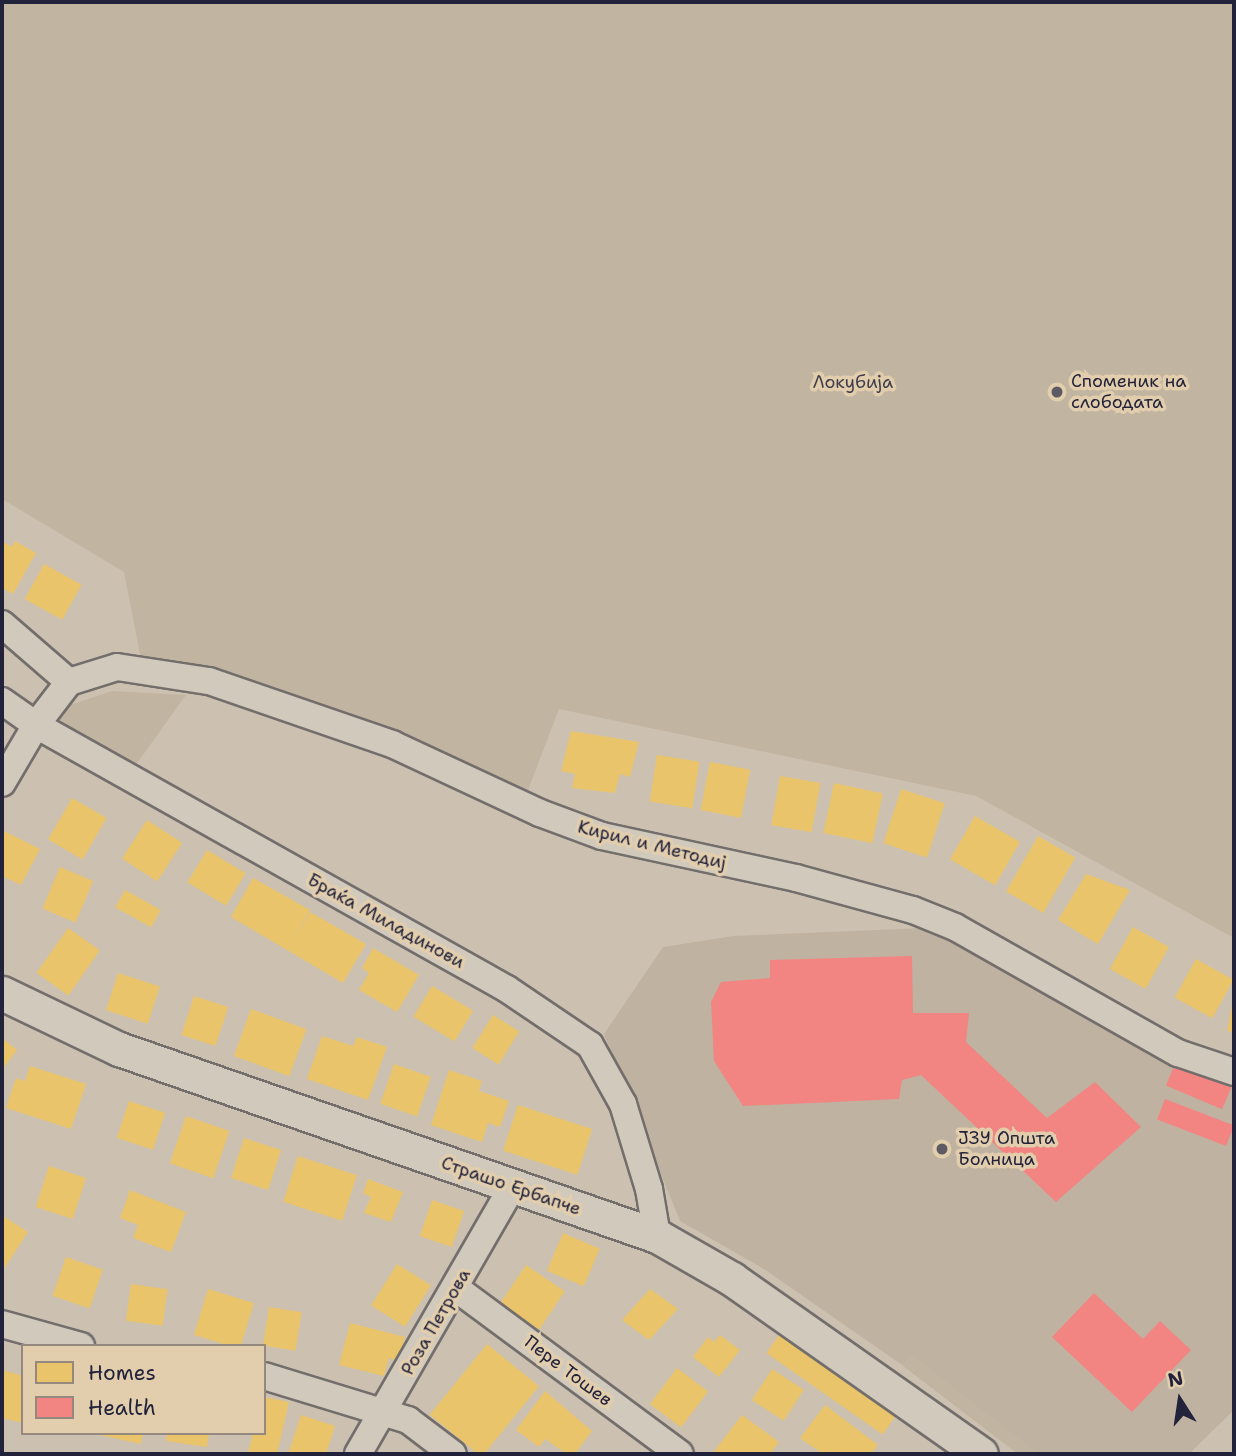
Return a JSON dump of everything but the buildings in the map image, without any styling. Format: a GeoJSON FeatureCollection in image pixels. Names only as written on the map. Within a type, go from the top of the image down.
{"type":"FeatureCollection","features":[{"type":"Feature","properties":{"kind":"main road","name":"Страшо Ербапче"},"geometry":{"type":"LineString","coordinates":[[2,993],[119,1049],[657,1236],[732,1279],[981,1454]]}},
{"type":"Feature","properties":{"kind":"street"},"geometry":{"type":"LineString","coordinates":[[2,624],[69,682],[36,725],[2,782]]}},
{"type":"Feature","properties":{"kind":"street","name":"Кирил и Методиј"},"geometry":{"type":"LineString","coordinates":[[69,682],[117,667],[209,681],[392,744],[540,813],[602,836],[796,878],[913,910],[955,927],[1178,1053],[1234,1072]]}},
{"type":"Feature","properties":{"kind":"street","name":"Браќа Миладинови"},"geometry":{"type":"LineString","coordinates":[[2,701],[36,725],[507,989],[590,1045],[623,1104],[649,1189],[657,1236]]}},
{"type":"Feature","properties":{"kind":"street","name":"Роза Петрова"},"geometry":{"type":"LineString","coordinates":[[358,1454],[457,1289],[512,1187]]}},
{"type":"Feature","properties":{"kind":"street","name":"Пере Тошев"},"geometry":{"type":"LineString","coordinates":[[457,1289],[680,1454]]}},
{"type":"Feature","properties":{"kind":"street"},"geometry":{"type":"LineString","coordinates":[[2,1324],[74,1344]]}},
{"type":"Feature","properties":{"kind":"street"},"geometry":{"type":"LineString","coordinates":[[266,1377],[408,1420],[453,1454]]}},
{"type":"Feature","properties":{"kind":"shaded area","name":"ЈЗУ Општа Болница"},"geometry":{"type":"Polygon","coordinates":[[[925,928],[1167,1054],[1234,1076],[1234,1410],[1189,1454],[1018,1454],[902,1365],[764,1269],[680,1221],[604,1034],[663,947],[733,936],[925,928]]]}},
{"type":"Feature","properties":{"kind":"green space","name":"Локубија"},"geometry":{"type":"Polygon","coordinates":[[[2,2],[1234,2],[1234,938],[976,796],[559,709],[528,790],[141,659],[124,572],[2,499],[2,2]]]}},
{"type":"Feature","properties":{"kind":"green space"},"geometry":{"type":"Polygon","coordinates":[[[112,691],[186,695],[135,766],[59,724],[64,707],[112,691]]]}},
{"type":"Feature","properties":{"kind":"green space"},"geometry":{"type":"Polygon","coordinates":[[[911,1354],[1039,1454],[1018,1454],[903,1364],[911,1354]]]}},
{"type":"Feature","properties":{"kind":"place","name":"Споменик на слободата"},"geometry":{"type":"Point","coordinates":[1057,392]}},
{"type":"Feature","properties":{"kind":"place","name":"ЈЗУ Општа Болница"},"geometry":{"type":"Point","coordinates":[942,1149]}}]}
